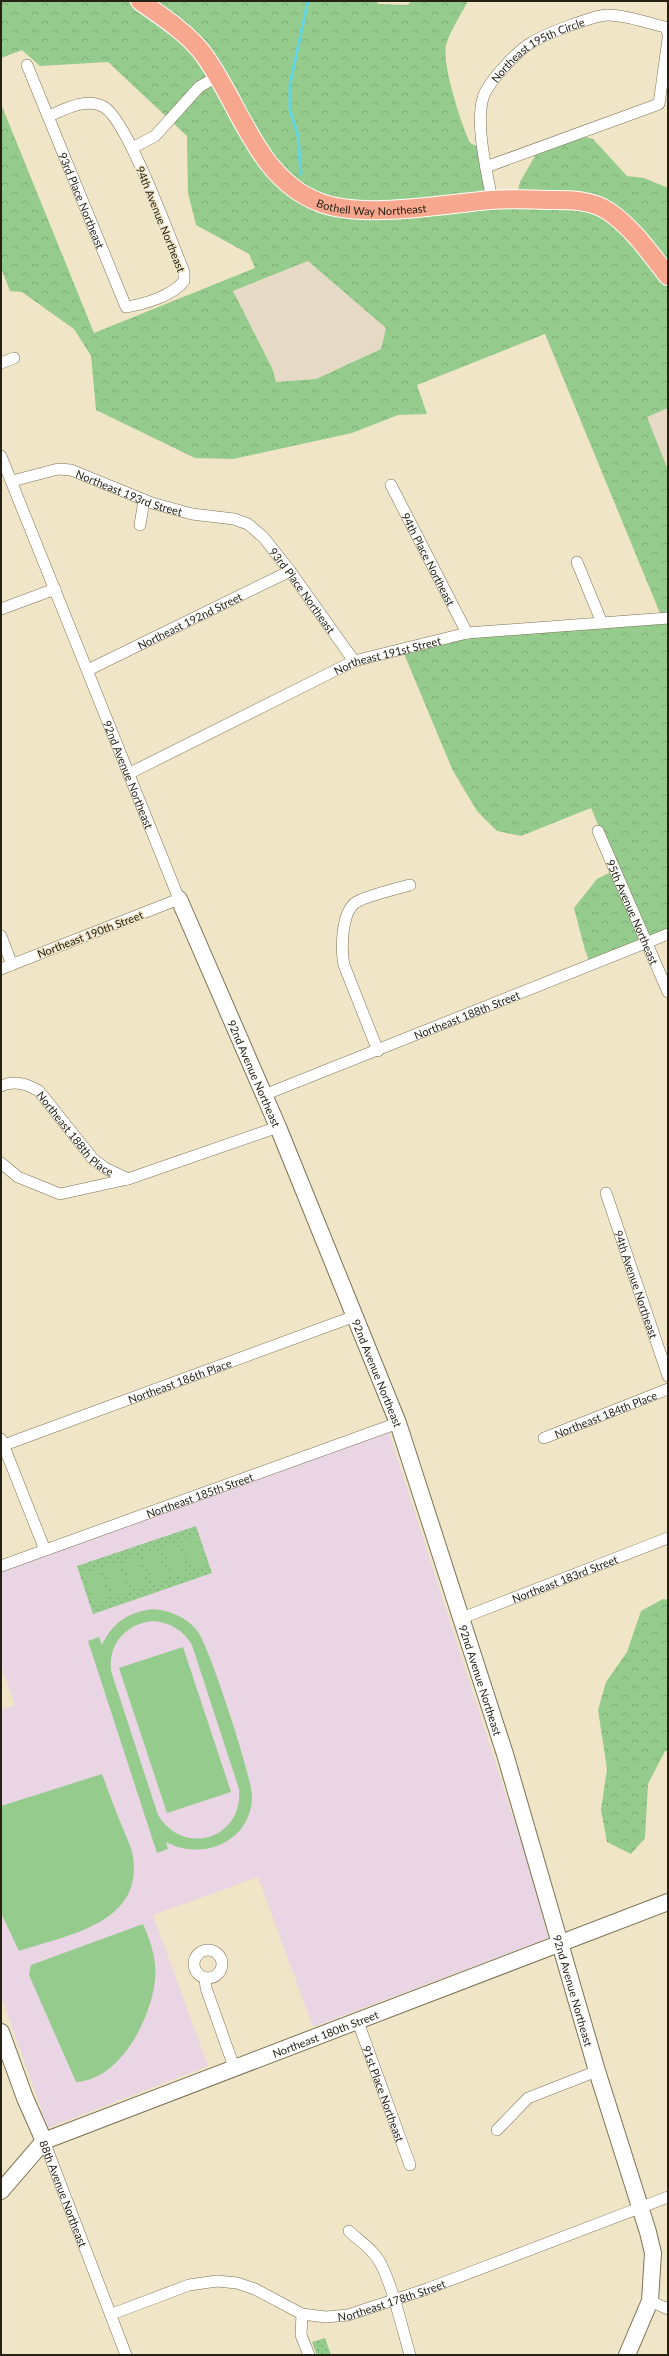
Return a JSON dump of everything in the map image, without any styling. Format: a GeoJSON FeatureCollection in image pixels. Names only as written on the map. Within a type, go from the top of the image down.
{"type":"FeatureCollection","features":[{"type":"Feature","properties":{"kind":"main road","name":"Bothell Way Northeast"},"geometry":{"type":"LineString","coordinates":[[140,1],[185,34],[200,50],[218,76],[254,143],[268,163],[282,178],[301,192],[321,202],[348,208],[403,209],[492,200],[567,200],[592,203],[607,210],[624,224],[668,276]]}},
{"type":"Feature","properties":{"kind":"street","name":"Northeast 195th Circle"},"geometry":{"type":"LineString","coordinates":[[492,200],[481,138],[483,98],[489,86],[522,49],[532,42],[596,17],[609,15],[665,27],[668,33]]}},
{"type":"Feature","properties":{"kind":"street"},"geometry":{"type":"LineString","coordinates":[[486,167],[659,104],[668,39]]}},
{"type":"Feature","properties":{"kind":"street","name":"93rd Place Northeast"},"geometry":{"type":"LineString","coordinates":[[28,65],[126,307],[155,299]]}},
{"type":"Feature","properties":{"kind":"street"},"geometry":{"type":"LineString","coordinates":[[132,148],[155,136],[199,87],[218,76]]}},
{"type":"Feature","properties":{"kind":"street","name":"94th Avenue Northeast"},"geometry":{"type":"LineString","coordinates":[[49,116],[76,104],[92,104],[104,107],[118,121],[132,148],[184,272],[184,281],[180,286],[155,299]]}},
{"type":"Feature","properties":{"kind":"street"},"geometry":{"type":"LineString","coordinates":[[1,364],[14,358]]}},
{"type":"Feature","properties":{"kind":"street","name":"92nd Avenue Northeast"},"geometry":{"type":"LineString","coordinates":[[1,456],[180,899],[278,1127],[398,1423],[505,1754],[597,2071],[642,2207],[652,2254],[650,2301]]}},
{"type":"Feature","properties":{"kind":"street","name":"Northeast 193rd Street"},"geometry":{"type":"LineString","coordinates":[[12,481],[58,469],[71,470],[144,500],[192,514],[234,519],[248,524]]}},
{"type":"Feature","properties":{"kind":"street","name":"94th Place Northeast"},"geometry":{"type":"LineString","coordinates":[[391,485],[467,633]]}},
{"type":"Feature","properties":{"kind":"street"},"geometry":{"type":"LineString","coordinates":[[140,525],[144,500]]}},
{"type":"Feature","properties":{"kind":"street","name":"93rd Place Northeast"},"geometry":{"type":"LineString","coordinates":[[248,524],[264,538],[290,571],[354,661]]}},
{"type":"Feature","properties":{"kind":"street"},"geometry":{"type":"LineString","coordinates":[[577,562],[602,623]]}},
{"type":"Feature","properties":{"kind":"street","name":"Northeast 192nd Street"},"geometry":{"type":"LineString","coordinates":[[88,670],[290,571]]}},
{"type":"Feature","properties":{"kind":"street"},"geometry":{"type":"LineString","coordinates":[[1,609],[55,589]]}},
{"type":"Feature","properties":{"kind":"street","name":"Northeast 191st Street"},"geometry":{"type":"LineString","coordinates":[[130,773],[354,661],[467,633],[668,618]]}},
{"type":"Feature","properties":{"kind":"street","name":"95th Avenue Northeast"},"geometry":{"type":"LineString","coordinates":[[598,831],[668,992]]}},
{"type":"Feature","properties":{"kind":"street"},"geometry":{"type":"LineString","coordinates":[[378,1051],[344,965],[342,952],[344,930],[348,914],[355,903],[410,885]]}},
{"type":"Feature","properties":{"kind":"street","name":"Northeast 190th Street"},"geometry":{"type":"LineString","coordinates":[[1,969],[180,899]]}},
{"type":"Feature","properties":{"kind":"street","name":"Northeast 188th Street"},"geometry":{"type":"LineString","coordinates":[[264,1095],[378,1051],[668,934]]}},
{"type":"Feature","properties":{"kind":"street"},"geometry":{"type":"LineString","coordinates":[[1,936],[12,965]]}},
{"type":"Feature","properties":{"kind":"street","name":"Northeast 188th Place"},"geometry":{"type":"LineString","coordinates":[[1,1086],[18,1083],[29,1085],[39,1091],[93,1159],[105,1168],[128,1179]]}},
{"type":"Feature","properties":{"kind":"street","name":"Northeast 188th Place"},"geometry":{"type":"LineString","coordinates":[[1,1163],[18,1177],[60,1194],[128,1179],[278,1127]]}},
{"type":"Feature","properties":{"kind":"street","name":"94th Avenue Northeast"},"geometry":{"type":"LineString","coordinates":[[606,1193],[668,1376]]}},
{"type":"Feature","properties":{"kind":"street","name":"Northeast 186th Place"},"geometry":{"type":"LineString","coordinates":[[2,1442],[355,1316]]}},
{"type":"Feature","properties":{"kind":"street","name":"Northeast 184th Place"},"geometry":{"type":"LineString","coordinates":[[544,1438],[668,1389]]}},
{"type":"Feature","properties":{"kind":"street","name":"Northeast 185th Street"},"geometry":{"type":"LineString","coordinates":[[1,1566],[398,1423]]}},
{"type":"Feature","properties":{"kind":"street"},"geometry":{"type":"LineString","coordinates":[[2,1442],[45,1550]]}},
{"type":"Feature","properties":{"kind":"street","name":"Northeast 183rd Street"},"geometry":{"type":"LineString","coordinates":[[462,1618],[668,1538]]}},
{"type":"Feature","properties":{"kind":"street","name":"Northeast 180th Street"},"geometry":{"type":"LineString","coordinates":[[1,2191],[44,2141],[668,1902]]}},
{"type":"Feature","properties":{"kind":"street"},"geometry":{"type":"LineString","coordinates":[[205,1978],[206,1988],[234,2067]]}},
{"type":"Feature","properties":{"kind":"street","name":"91st Place Northeast"},"geometry":{"type":"LineString","coordinates":[[358,2022],[410,2165]]}},
{"type":"Feature","properties":{"kind":"street","name":"88th Avenue Northeast"},"geometry":{"type":"LineString","coordinates":[[1,2032],[29,2110],[44,2141],[112,2314],[126,2355]]}},
{"type":"Feature","properties":{"kind":"street"},"geometry":{"type":"LineString","coordinates":[[497,2130],[528,2098],[597,2071]]}},
{"type":"Feature","properties":{"kind":"street","name":"Northeast 178th Street"},"geometry":{"type":"LineString","coordinates":[[112,2314],[189,2285],[217,2281],[237,2283],[255,2289],[302,2314],[326,2317],[348,2315],[395,2301],[668,2196]]}},
{"type":"Feature","properties":{"kind":"street"},"geometry":{"type":"LineString","coordinates":[[349,2231],[375,2254],[395,2301],[410,2355]]}},
{"type":"Feature","properties":{"kind":"street"},"geometry":{"type":"LineString","coordinates":[[627,2355],[650,2301],[668,2310]]}},
{"type":"Feature","properties":{"kind":"street"},"geometry":{"type":"LineString","coordinates":[[302,2314],[301,2335],[309,2355]]}},
{"type":"Feature","properties":{"kind":"shaded area"},"geometry":{"type":"Polygon","coordinates":[[[308,261],[386,328],[381,349],[316,379],[276,382],[268,375],[234,291],[308,261]]]}},
{"type":"Feature","properties":{"kind":"shaded area"},"geometry":{"type":"Polygon","coordinates":[[[668,408],[668,470],[647,417],[668,408]]]}},
{"type":"Feature","properties":{"kind":"shaded area"},"geometry":{"type":"Polygon","coordinates":[[[389,1432],[527,1861],[548,1938],[313,2027],[258,1877],[153,1915],[208,2066],[48,2128],[1,1996],[1,1710],[15,1705],[1,1666],[1,1572],[389,1432]]]}},
{"type":"Feature","properties":{"kind":"green space"},"geometry":{"type":"Polygon","coordinates":[[[1,1],[377,1],[378,4],[408,5],[411,1],[468,1],[446,45],[447,66],[449,80],[457,109],[470,143],[483,149],[492,200],[516,199],[520,182],[539,149],[579,135],[593,139],[627,176],[644,178],[668,188],[668,408],[647,417],[668,470],[668,934],[591,965],[585,950],[574,908],[597,879],[617,869],[591,808],[521,836],[497,831],[477,811],[453,771],[402,649],[467,633],[662,618],[545,334],[417,385],[427,414],[398,415],[352,433],[233,459],[195,458],[96,410],[91,356],[74,329],[22,292],[10,291],[1,268],[1,104],[94,333],[255,268],[249,254],[196,225],[188,193],[187,136],[108,62],[40,66],[22,50],[1,58],[1,1]],[[308,261],[233,291],[272,368],[276,382],[316,379],[381,349],[386,328],[308,261]]]}},
{"type":"Feature","properties":{"kind":"green space"},"geometry":{"type":"Polygon","coordinates":[[[196,1526],[212,1573],[93,1614],[77,1566],[196,1526]]]}},
{"type":"Feature","properties":{"kind":"green space"},"geometry":{"type":"Polygon","coordinates":[[[195,1535],[206,1566],[192,1570],[181,1540],[195,1535]]]}},
{"type":"Feature","properties":{"kind":"green space"},"geometry":{"type":"Polygon","coordinates":[[[177,1542],[187,1573],[173,1577],[162,1546],[177,1542]]]}},
{"type":"Feature","properties":{"kind":"green space"},"geometry":{"type":"Polygon","coordinates":[[[157,1548],[168,1579],[153,1584],[143,1553],[157,1548]]]}},
{"type":"Feature","properties":{"kind":"green space"},"geometry":{"type":"Polygon","coordinates":[[[137,1555],[147,1586],[133,1590],[123,1560],[137,1555]]]}},
{"type":"Feature","properties":{"kind":"green space"},"geometry":{"type":"Polygon","coordinates":[[[118,1562],[129,1592],[114,1597],[104,1566],[118,1562]]]}},
{"type":"Feature","properties":{"kind":"green space"},"geometry":{"type":"Polygon","coordinates":[[[99,1568],[109,1599],[95,1604],[85,1573],[99,1568]]]}},
{"type":"Feature","properties":{"kind":"green space"},"geometry":{"type":"Polygon","coordinates":[[[663,1599],[668,1600],[668,1751],[665,1751],[648,1784],[645,1838],[631,1854],[607,1842],[601,1810],[607,1769],[598,1710],[606,1682],[627,1652],[641,1611],[663,1599]]]}},
{"type":"Feature","properties":{"kind":"green space"},"geometry":{"type":"Polygon","coordinates":[[[154,1609],[172,1613],[189,1622],[198,1632],[220,1685],[245,1764],[252,1796],[250,1812],[244,1825],[235,1836],[223,1843],[209,1848],[195,1850],[180,1848],[166,1842],[168,1849],[157,1853],[88,1641],[99,1637],[102,1645],[111,1630],[117,1624],[130,1615],[145,1610],[154,1609]],[[154,1621],[135,1626],[121,1637],[113,1652],[111,1671],[158,1815],[169,1828],[182,1836],[196,1839],[210,1836],[222,1830],[232,1820],[238,1806],[239,1789],[192,1645],[181,1631],[166,1623],[154,1621]]]}},
{"type":"Feature","properties":{"kind":"green space"},"geometry":{"type":"Polygon","coordinates":[[[183,1647],[231,1792],[167,1813],[119,1668],[183,1647]]]}},
{"type":"Feature","properties":{"kind":"green space"},"geometry":{"type":"Polygon","coordinates":[[[102,1774],[133,1857],[133,1880],[126,1898],[114,1912],[98,1923],[79,1932],[19,1951],[1,1913],[1,1806],[102,1774]]]}},
{"type":"Feature","properties":{"kind":"green space"},"geometry":{"type":"Polygon","coordinates":[[[143,1924],[151,1944],[154,1958],[155,1980],[147,2012],[140,2029],[119,2059],[106,2071],[92,2079],[76,2082],[29,1975],[31,1965],[143,1924]]]}},
{"type":"Feature","properties":{"kind":"green space"},"geometry":{"type":"Polygon","coordinates":[[[325,2338],[331,2355],[317,2355],[312,2342],[325,2338]]]}},
{"type":"Feature","properties":{"kind":"waterway"},"geometry":{"type":"LineString","coordinates":[[301,174],[298,136],[290,110],[290,84],[308,1]]}}]}
